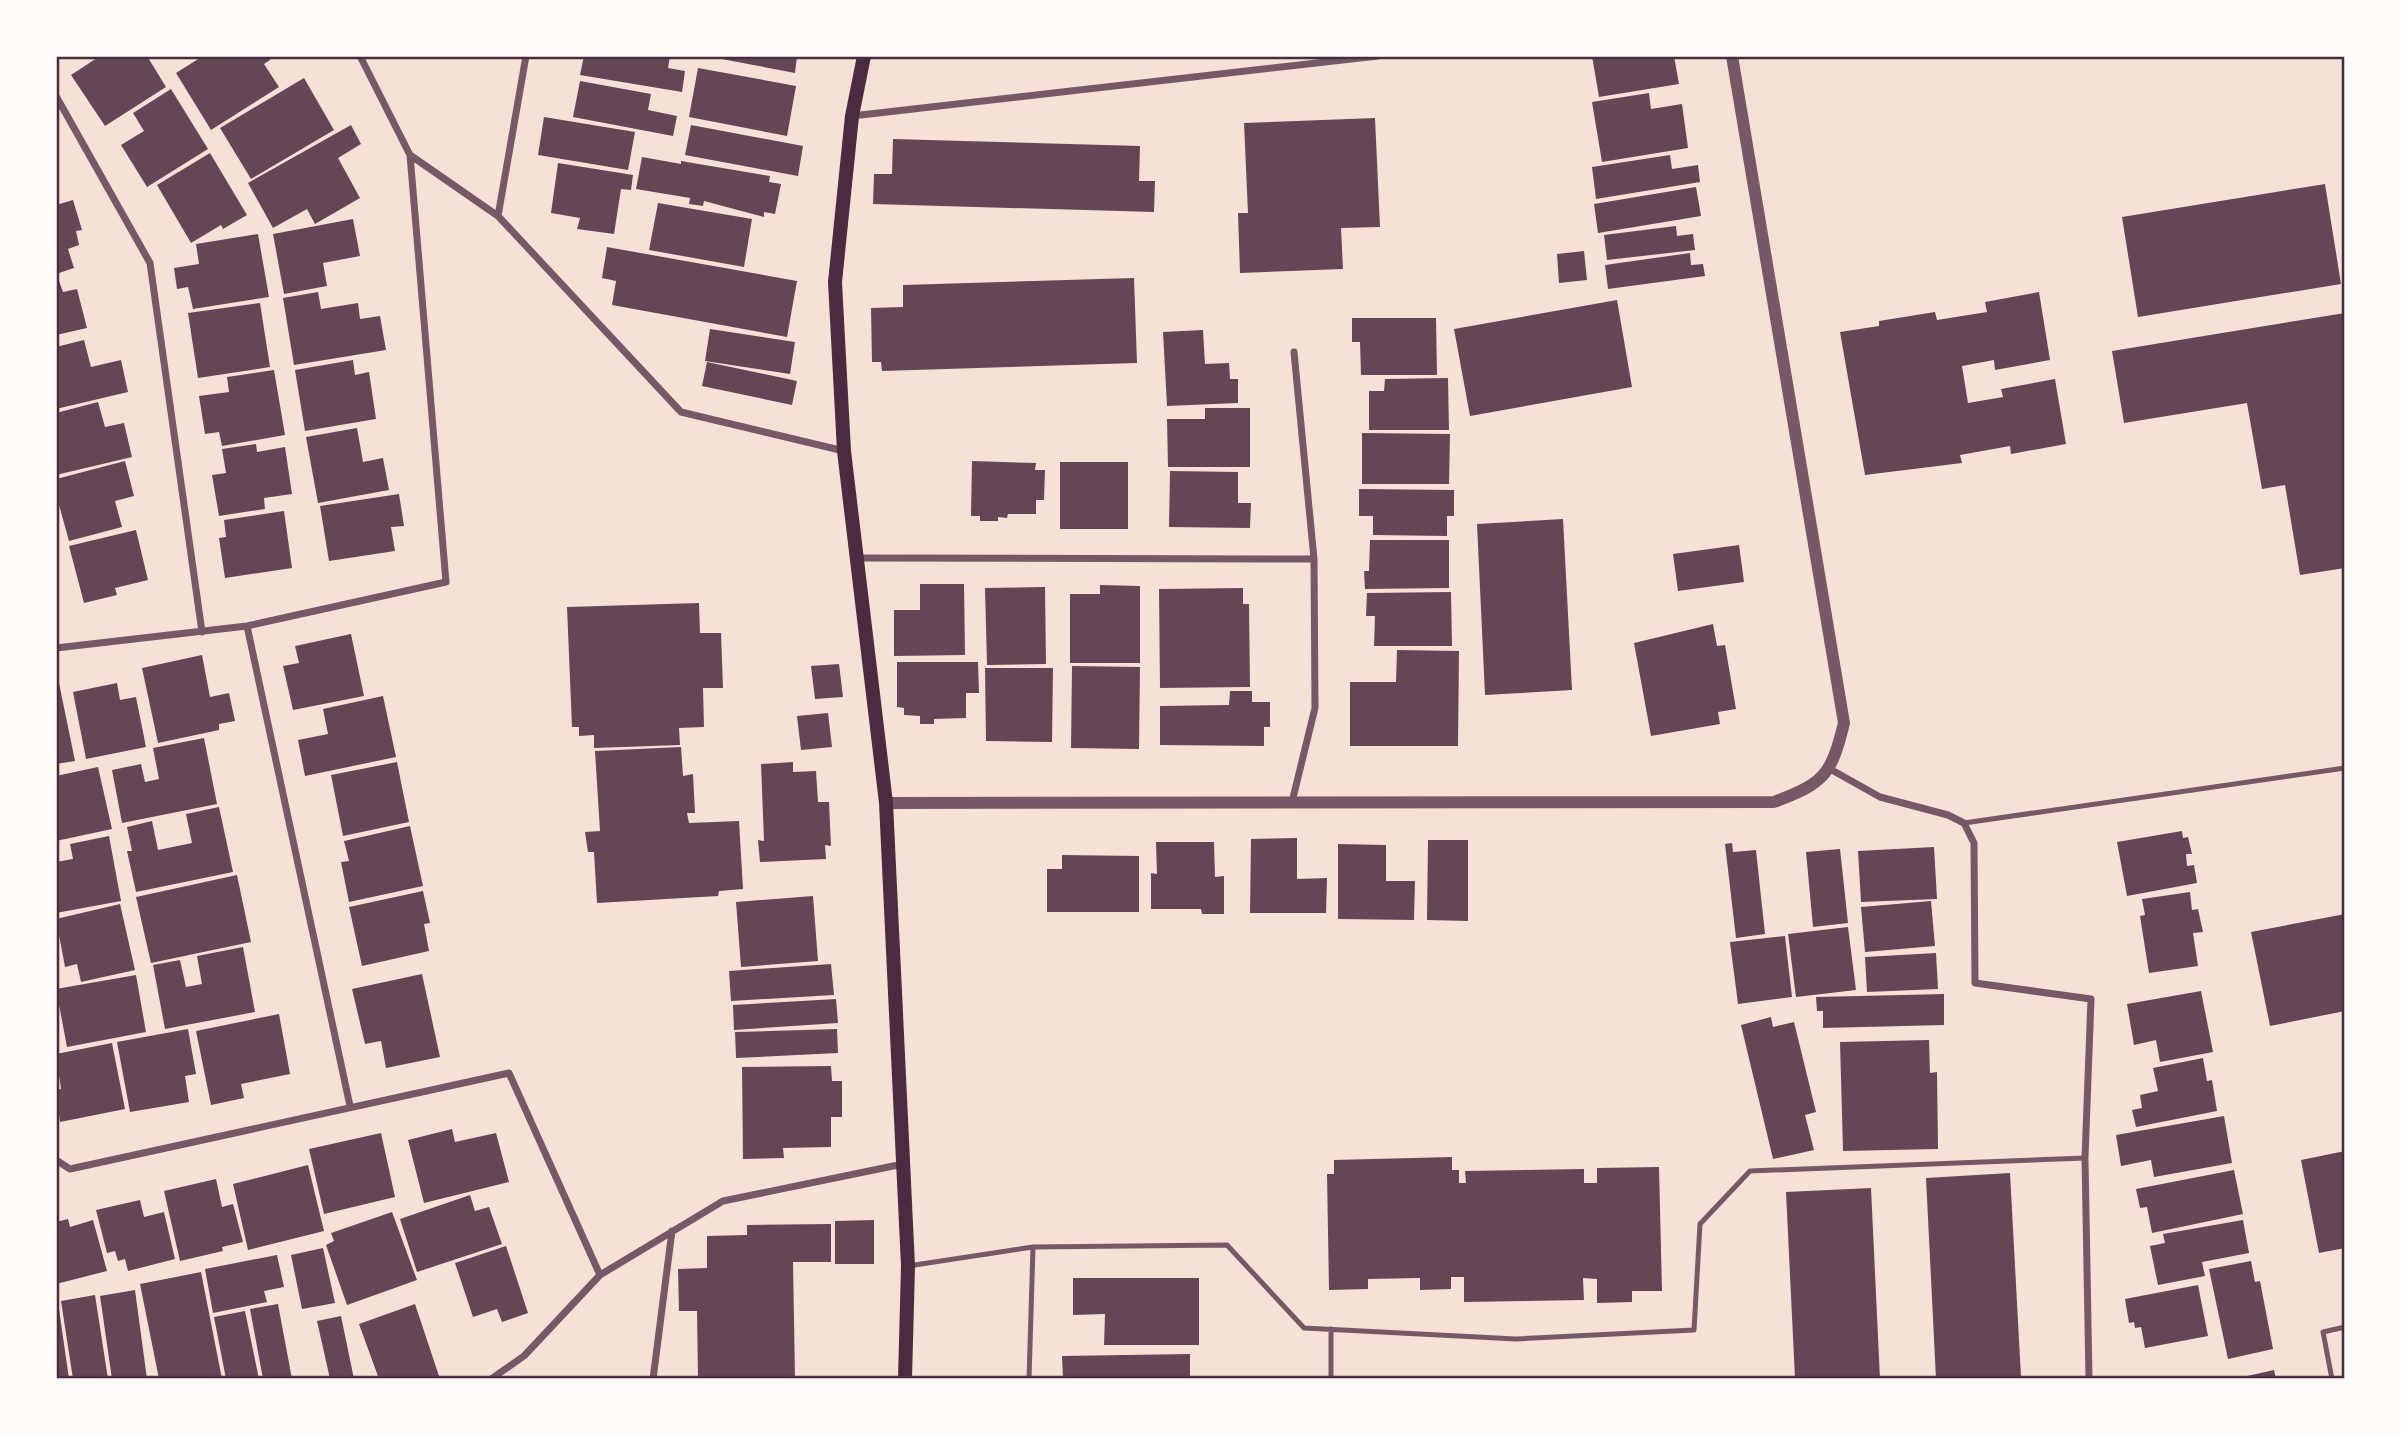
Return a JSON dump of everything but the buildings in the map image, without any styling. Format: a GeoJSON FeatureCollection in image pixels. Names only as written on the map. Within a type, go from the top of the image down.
{"type":"FeatureCollection","features":[{"type":"Feature","properties":{"kind":"main road"},"geometry":{"type":"LineString","coordinates":[[864,56],[852,116],[835,282],[844,452],[859,558],[886,803],[908,1266],[905,1379]]}},
{"type":"Feature","properties":{"kind":"street"},"geometry":{"type":"LineString","coordinates":[[56,648],[247,626],[446,582],[410,155],[360,56]]}},
{"type":"Feature","properties":{"kind":"street"},"geometry":{"type":"LineString","coordinates":[[498,216],[526,56]]}},
{"type":"Feature","properties":{"kind":"street"},"geometry":{"type":"LineString","coordinates":[[852,116],[1378,56]]}},
{"type":"Feature","properties":{"kind":"street"},"geometry":{"type":"LineString","coordinates":[[886,803],[1774,802],[1808,789],[1830,769],[1844,723],[1732,56]]}},
{"type":"Feature","properties":{"kind":"street"},"geometry":{"type":"LineString","coordinates":[[56,96],[150,263],[202,632]]}},
{"type":"Feature","properties":{"kind":"street"},"geometry":{"type":"LineString","coordinates":[[410,155],[498,216],[681,412],[844,452]]}},
{"type":"Feature","properties":{"kind":"street"},"geometry":{"type":"LineString","coordinates":[[1292,802],[1315,708],[1314,559],[1294,352]]}},
{"type":"Feature","properties":{"kind":"street"},"geometry":{"type":"LineString","coordinates":[[859,558],[1314,559]]}},
{"type":"Feature","properties":{"kind":"street"},"geometry":{"type":"LineString","coordinates":[[247,626],[350,1106]]}},
{"type":"Feature","properties":{"kind":"street"},"geometry":{"type":"LineString","coordinates":[[1830,769],[1880,797],[1948,815],[1964,823],[1974,843],[1975,982],[2091,999],[2085,1158],[2089,1379]]}},
{"type":"Feature","properties":{"kind":"street"},"geometry":{"type":"LineString","coordinates":[[56,1160],[70,1169],[509,1073],[600,1275]]}},
{"type":"Feature","properties":{"kind":"street"},"geometry":{"type":"LineString","coordinates":[[491,1379],[524,1356],[600,1275],[723,1201],[904,1164]]}},
{"type":"Feature","properties":{"kind":"street"},"geometry":{"type":"LineString","coordinates":[[653,1379],[673,1231]]}},
{"type":"Feature","properties":{"kind":"lane"},"geometry":{"type":"LineString","coordinates":[[1964,823],[2345,768]]}},
{"type":"Feature","properties":{"kind":"lane"},"geometry":{"type":"LineString","coordinates":[[908,1266],[1033,1247],[1227,1245],[1304,1328],[1516,1339],[1694,1330],[1700,1224],[1750,1171],[2085,1158]]}},
{"type":"Feature","properties":{"kind":"lane"},"geometry":{"type":"LineString","coordinates":[[1030,1379],[1033,1247]]}},
{"type":"Feature","properties":{"kind":"lane"},"geometry":{"type":"LineString","coordinates":[[2332,1379],[2323,1332],[2345,1327]]}},
{"type":"Feature","properties":{"kind":"lane"},"geometry":{"type":"LineString","coordinates":[[1331,1329],[1331,1379]]}}]}
